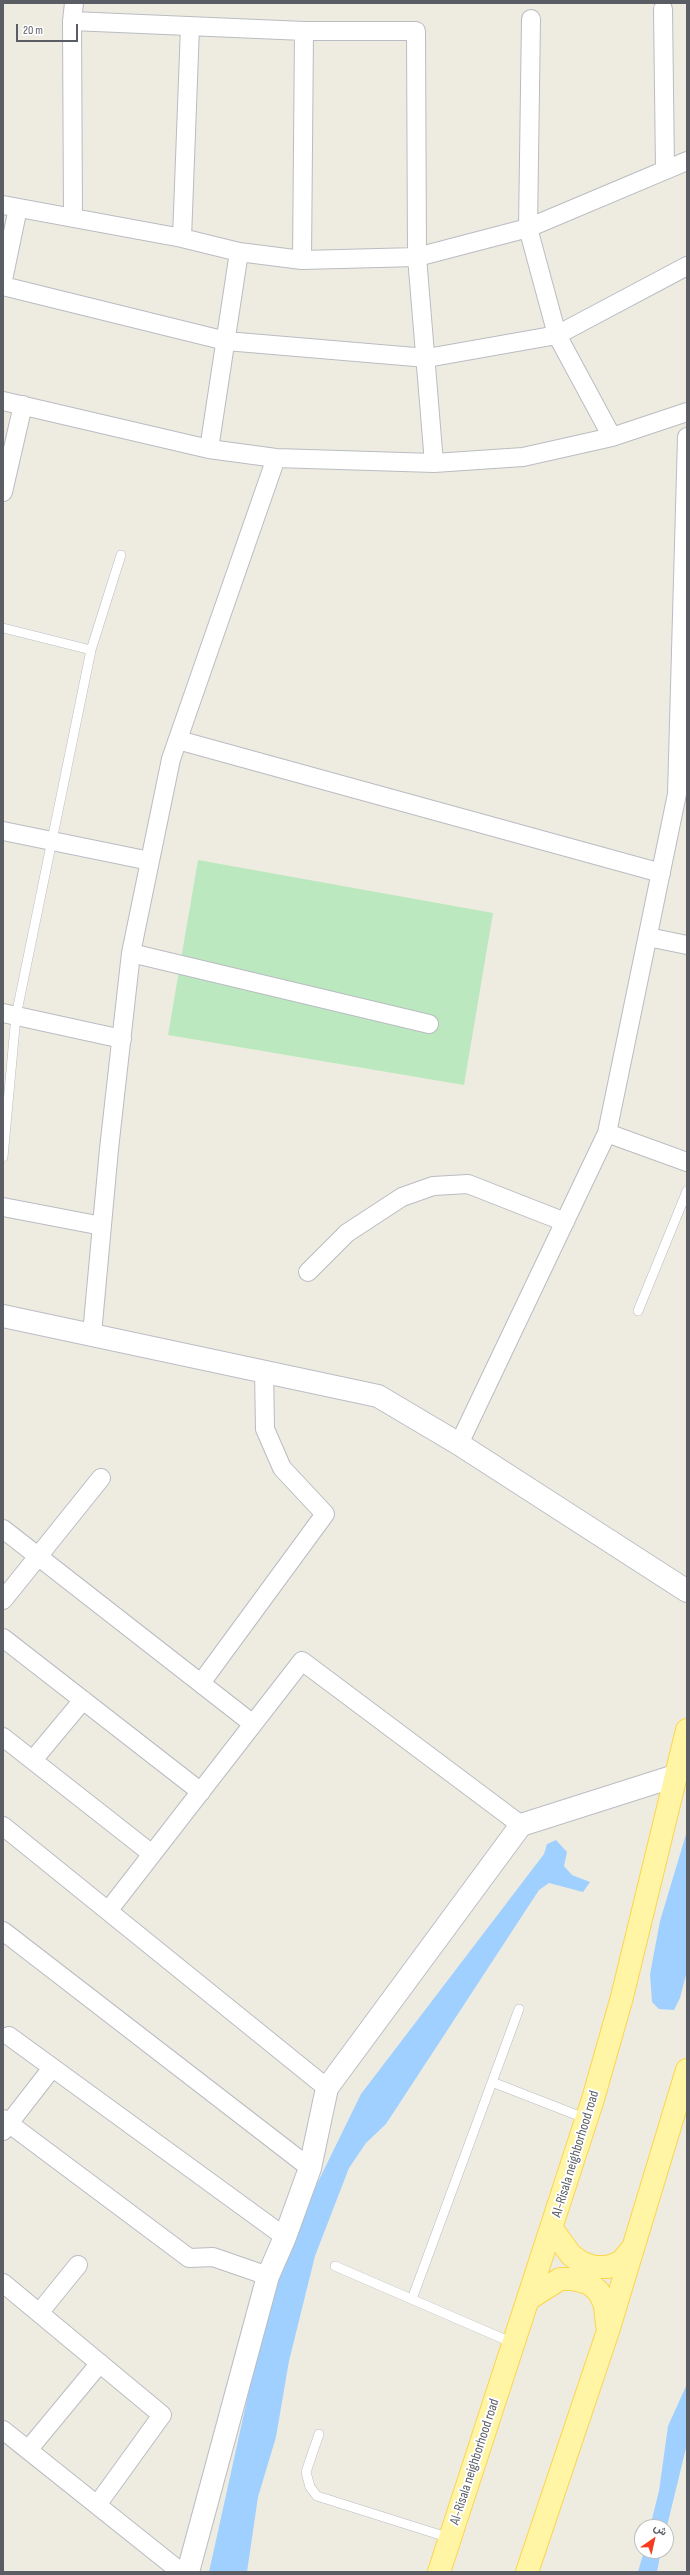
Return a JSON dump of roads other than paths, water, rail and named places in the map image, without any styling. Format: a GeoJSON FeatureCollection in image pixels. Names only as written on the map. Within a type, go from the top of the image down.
{"type":"FeatureCollection","features":[{"type":"Feature","properties":{"kind":"main road","name":"Al-Risala neighborhood road"},"geometry":{"type":"LineString","coordinates":[[439,2572],[530,2298],[587,2119],[622,1997],[687,1730]]}},
{"type":"Feature","properties":{"kind":"main road"},"geometry":{"type":"LineString","coordinates":[[527,2572],[608,2331],[631,2250],[687,2070]]}},
{"type":"Feature","properties":{"kind":"main road"},"geometry":{"type":"LineString","coordinates":[[552,2229],[571,2255],[582,2263],[595,2268],[608,2267],[621,2262],[631,2250]]}},
{"type":"Feature","properties":{"kind":"main road"},"geometry":{"type":"LineString","coordinates":[[530,2298],[560,2279],[573,2279],[589,2283],[599,2292],[605,2306],[608,2331]]}},
{"type":"Feature","properties":{"kind":"street"},"geometry":{"type":"LineString","coordinates":[[72,218],[72,21],[74,3]]}},
{"type":"Feature","properties":{"kind":"street"},"geometry":{"type":"LineString","coordinates":[[663,9],[666,170]]}},
{"type":"Feature","properties":{"kind":"street"},"geometry":{"type":"LineString","coordinates":[[531,18],[528,228],[557,335],[612,436]]}},
{"type":"Feature","properties":{"kind":"street"},"geometry":{"type":"LineString","coordinates":[[72,21],[304,31],[416,31],[417,257],[427,358],[434,463]]}},
{"type":"Feature","properties":{"kind":"street"},"geometry":{"type":"LineString","coordinates":[[182,238],[190,27]]}},
{"type":"Feature","properties":{"kind":"street"},"geometry":{"type":"LineString","coordinates":[[302,260],[304,31]]}},
{"type":"Feature","properties":{"kind":"street"},"geometry":{"type":"LineString","coordinates":[[3,280],[11,207],[182,238],[239,252],[302,260],[417,257],[528,228],[687,161]]}},
{"type":"Feature","properties":{"kind":"street"},"geometry":{"type":"LineString","coordinates":[[209,449],[239,252]]}},
{"type":"Feature","properties":{"kind":"street"},"geometry":{"type":"LineString","coordinates":[[3,286],[226,341],[427,358],[557,335],[687,266]]}},
{"type":"Feature","properties":{"kind":"street"},"geometry":{"type":"LineString","coordinates":[[3,401],[209,449],[276,458],[434,463],[523,457],[612,436],[687,412]]}},
{"type":"Feature","properties":{"kind":"street"},"geometry":{"type":"LineString","coordinates":[[3,492],[23,405]]}},
{"type":"Feature","properties":{"kind":"street"},"geometry":{"type":"LineString","coordinates":[[459,1444],[607,1133],[678,794],[687,437]]}},
{"type":"Feature","properties":{"kind":"street"},"geometry":{"type":"LineString","coordinates":[[92,1334],[131,953],[171,760],[276,458]]}},
{"type":"Feature","properties":{"kind":"street"},"geometry":{"type":"LineString","coordinates":[[178,740],[661,873]]}},
{"type":"Feature","properties":{"kind":"street"},"geometry":{"type":"LineString","coordinates":[[3,830],[150,861]]}},
{"type":"Feature","properties":{"kind":"street"},"geometry":{"type":"LineString","coordinates":[[648,937],[687,945]]}},
{"type":"Feature","properties":{"kind":"street"},"geometry":{"type":"LineString","coordinates":[[131,953],[429,1024]]}},
{"type":"Feature","properties":{"kind":"street"},"geometry":{"type":"LineString","coordinates":[[10,1014],[122,1039]]}},
{"type":"Feature","properties":{"kind":"street"},"geometry":{"type":"LineString","coordinates":[[607,1133],[687,1162]]}},
{"type":"Feature","properties":{"kind":"street"},"geometry":{"type":"LineString","coordinates":[[308,1272],[347,1233],[402,1198],[433,1186],[468,1184],[565,1222]]}},
{"type":"Feature","properties":{"kind":"street"},"geometry":{"type":"LineString","coordinates":[[3,1207],[102,1226]]}},
{"type":"Feature","properties":{"kind":"street"},"geometry":{"type":"LineString","coordinates":[[3,1316],[378,1396],[459,1444],[687,1591]]}},
{"type":"Feature","properties":{"kind":"street"},"geometry":{"type":"LineString","coordinates":[[201,1683],[325,1514],[282,1468],[264,1429],[264,1371]]}},
{"type":"Feature","properties":{"kind":"street"},"geometry":{"type":"LineString","coordinates":[[3,1600],[101,1478]]}},
{"type":"Feature","properties":{"kind":"street"},"geometry":{"type":"LineString","coordinates":[[3,1529],[253,1724]]}},
{"type":"Feature","properties":{"kind":"street"},"geometry":{"type":"LineString","coordinates":[[3,1638],[201,1792]]}},
{"type":"Feature","properties":{"kind":"street"},"geometry":{"type":"LineString","coordinates":[[108,1911],[302,1661],[521,1825]]}},
{"type":"Feature","properties":{"kind":"street"},"geometry":{"type":"LineString","coordinates":[[33,1760],[83,1700]]}},
{"type":"Feature","properties":{"kind":"street"},"geometry":{"type":"LineString","coordinates":[[3,1737],[152,1854]]}},
{"type":"Feature","properties":{"kind":"street"},"geometry":{"type":"LineString","coordinates":[[188,2572],[268,2276],[285,2237],[310,2168],[327,2088],[521,1825],[675,1776]]}},
{"type":"Feature","properties":{"kind":"street"},"geometry":{"type":"LineString","coordinates":[[3,1826],[327,2088]]}},
{"type":"Feature","properties":{"kind":"street"},"geometry":{"type":"LineString","coordinates":[[3,1931],[310,2168]]}},
{"type":"Feature","properties":{"kind":"street"},"geometry":{"type":"LineString","coordinates":[[9,2036],[285,2237]]}},
{"type":"Feature","properties":{"kind":"street"},"geometry":{"type":"LineString","coordinates":[[52,2068],[5,2125],[189,2258],[213,2257],[268,2276]]}},
{"type":"Feature","properties":{"kind":"street"},"geometry":{"type":"LineString","coordinates":[[39,2313],[78,2265]]}},
{"type":"Feature","properties":{"kind":"street"},"geometry":{"type":"LineString","coordinates":[[3,2283],[162,2415],[97,2505]]}},
{"type":"Feature","properties":{"kind":"street"},"geometry":{"type":"LineString","coordinates":[[28,2450],[100,2363]]}},
{"type":"Feature","properties":{"kind":"street"},"geometry":{"type":"LineString","coordinates":[[3,2430],[181,2572]]}},
{"type":"Feature","properties":{"kind":"lane"},"geometry":{"type":"LineString","coordinates":[[3,1157],[10,1014],[51,840],[91,650],[121,555]]}},
{"type":"Feature","properties":{"kind":"lane"},"geometry":{"type":"LineString","coordinates":[[3,628],[91,650]]}},
{"type":"Feature","properties":{"kind":"lane"},"geometry":{"type":"LineString","coordinates":[[638,1311],[687,1191]]}},
{"type":"Feature","properties":{"kind":"lane"},"geometry":{"type":"LineString","coordinates":[[412,2299],[519,2009]]}},
{"type":"Feature","properties":{"kind":"lane"},"geometry":{"type":"LineString","coordinates":[[492,2082],[587,2119]]}},
{"type":"Feature","properties":{"kind":"lane"},"geometry":{"type":"LineString","coordinates":[[335,2266],[515,2343]]}},
{"type":"Feature","properties":{"kind":"lane"},"geometry":{"type":"LineString","coordinates":[[319,2434],[306,2472],[310,2487],[317,2496],[450,2538]]}},
{"type":"Feature","properties":{"kind":"water"},"geometry":{"type":"Polygon","coordinates":[[[687,1831],[687,1971],[680,1998],[674,2010],[659,2009],[652,2002],[650,1974],[660,1921],[687,1831]]]}},
{"type":"Feature","properties":{"kind":"water"},"geometry":{"type":"Polygon","coordinates":[[[556,1840],[567,1852],[564,1866],[572,1875],[590,1882],[583,1892],[549,1883],[539,1890],[386,2124],[366,2143],[349,2168],[315,2256],[289,2361],[276,2437],[258,2497],[247,2572],[209,2572],[267,2309],[314,2190],[361,2094],[544,1854],[547,1844],[556,1840]]]}},
{"type":"Feature","properties":{"kind":"water"},"geometry":{"type":"Polygon","coordinates":[[[687,2384],[687,2444],[669,2519],[652,2519],[659,2491],[668,2426],[687,2384]]]}},
{"type":"Feature","properties":{"kind":"water"},"geometry":{"type":"Polygon","coordinates":[[[642,2559],[659,2559],[657,2572],[638,2572],[642,2559]]]}}]}
